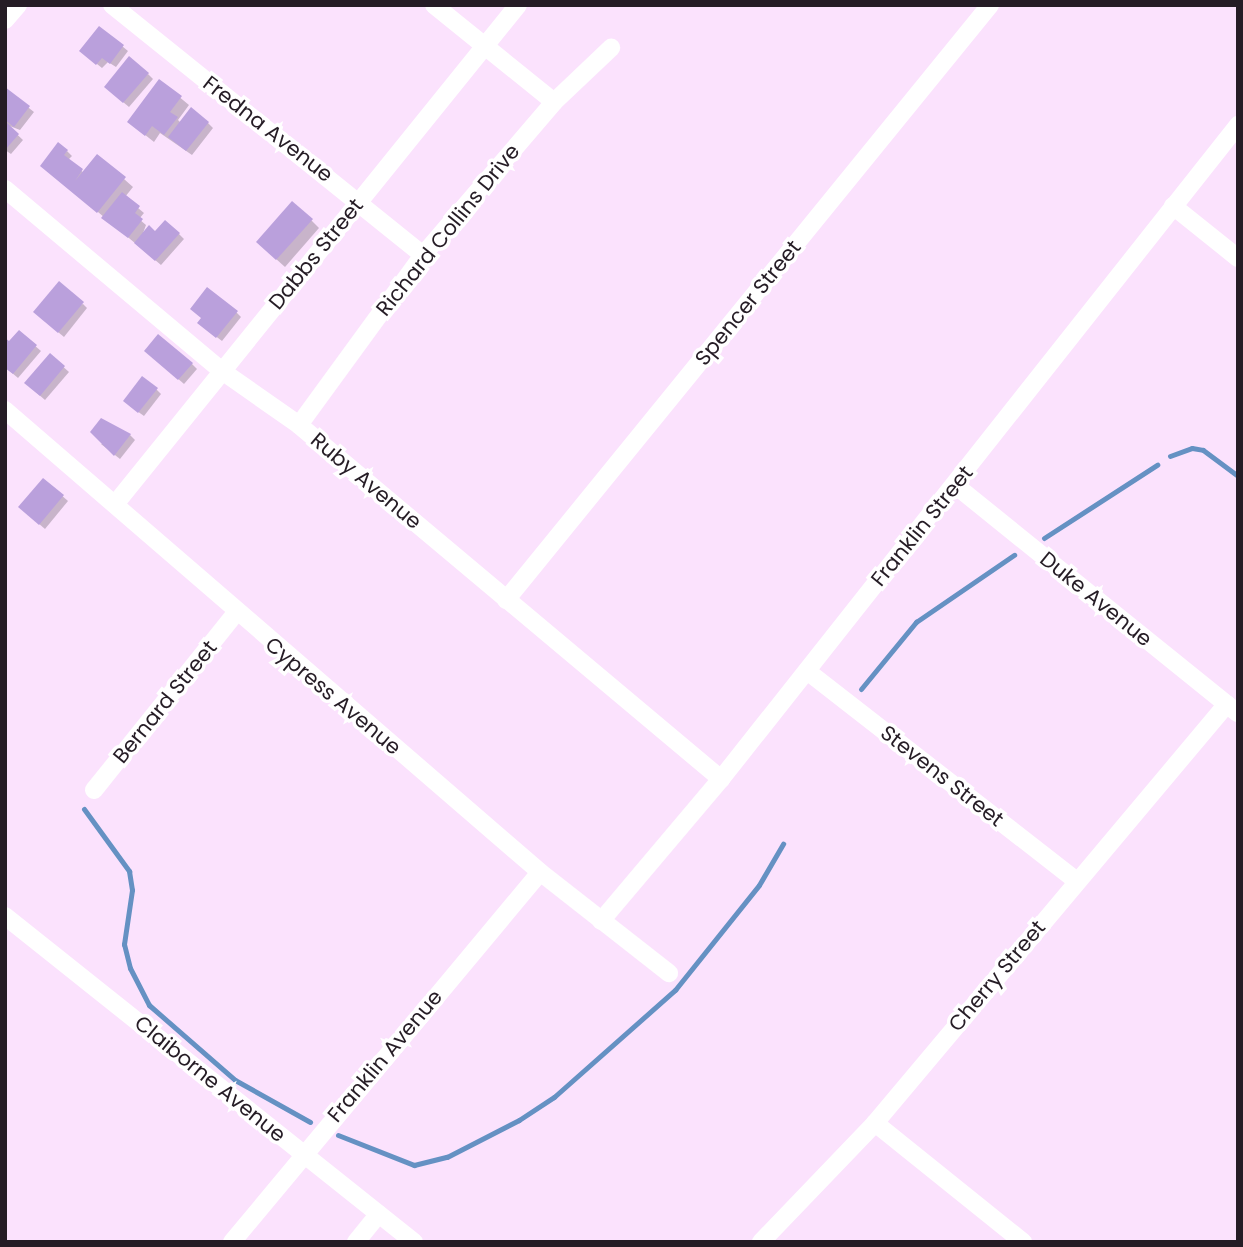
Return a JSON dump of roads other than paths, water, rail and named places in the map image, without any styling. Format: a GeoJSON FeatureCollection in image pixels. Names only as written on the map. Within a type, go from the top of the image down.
{"type":"FeatureCollection","features":[{"type":"Feature","properties":{"kind":"street"},"geometry":{"type":"LineString","coordinates":[[5,20],[18,5]]}},
{"type":"Feature","properties":{"kind":"street","name":"Fredna Avenue"},"geometry":{"type":"LineString","coordinates":[[112,5],[423,255]]}},
{"type":"Feature","properties":{"kind":"street"},"geometry":{"type":"LineString","coordinates":[[434,5],[554,102]]}},
{"type":"Feature","properties":{"kind":"street","name":"Dabbs Street"},"geometry":{"type":"LineString","coordinates":[[116,503],[518,5]]}},
{"type":"Feature","properties":{"kind":"street","name":"Spencer Street"},"geometry":{"type":"LineString","coordinates":[[506,600],[990,5]]}},
{"type":"Feature","properties":{"kind":"street","name":"Richard Collins Drive"},"geometry":{"type":"LineString","coordinates":[[299,425],[423,255],[554,102],[611,48]]}},
{"type":"Feature","properties":{"kind":"street","name":"Franklin Street"},"geometry":{"type":"LineString","coordinates":[[601,921],[721,779],[1238,125]]}},
{"type":"Feature","properties":{"kind":"street","name":"Ruby Avenue"},"geometry":{"type":"LineString","coordinates":[[5,189],[222,371],[299,425],[721,779]]}},
{"type":"Feature","properties":{"kind":"street"},"geometry":{"type":"LineString","coordinates":[[1173,206],[1238,258]]}},
{"type":"Feature","properties":{"kind":"street","name":"Cypress Avenue"},"geometry":{"type":"LineString","coordinates":[[5,410],[116,503],[236,614],[540,872],[669,973]]}},
{"type":"Feature","properties":{"kind":"street","name":"Duke Avenue"},"geometry":{"type":"LineString","coordinates":[[955,485],[1232,709]]}},
{"type":"Feature","properties":{"kind":"street","name":"Bernard Street"},"geometry":{"type":"LineString","coordinates":[[94,790],[236,614]]}},
{"type":"Feature","properties":{"kind":"street","name":"Stevens Street"},"geometry":{"type":"LineString","coordinates":[[807,671],[1077,881]]}},
{"type":"Feature","properties":{"kind":"street","name":"Cherry Street"},"geometry":{"type":"LineString","coordinates":[[761,1242],[875,1123],[1077,881],[1232,709]]}},
{"type":"Feature","properties":{"kind":"street","name":"Franklin Avenue"},"geometry":{"type":"LineString","coordinates":[[232,1242],[303,1153],[540,872]]}},
{"type":"Feature","properties":{"kind":"street","name":"Claiborne Avenue"},"geometry":{"type":"LineString","coordinates":[[5,916],[414,1242]]}},
{"type":"Feature","properties":{"kind":"street"},"geometry":{"type":"LineString","coordinates":[[875,1123],[1023,1242]]}},
{"type":"Feature","properties":{"kind":"street"},"geometry":{"type":"LineString","coordinates":[[356,1242],[379,1214]]}},
{"type":"Feature","properties":{"kind":"waterway"},"geometry":{"type":"LineString","coordinates":[[1170,456],[1192,448],[1203,450],[1238,476]]}},
{"type":"Feature","properties":{"kind":"waterway"},"geometry":{"type":"LineString","coordinates":[[1044,538],[1157,465]]}},
{"type":"Feature","properties":{"kind":"waterway"},"geometry":{"type":"LineString","coordinates":[[861,689],[916,622],[1014,555]]}},
{"type":"Feature","properties":{"kind":"waterway"},"geometry":{"type":"LineString","coordinates":[[84,809],[129,871],[132,890],[124,944],[130,968],[149,1005],[235,1080],[310,1122]]}},
{"type":"Feature","properties":{"kind":"waterway"},"geometry":{"type":"LineString","coordinates":[[338,1135],[414,1165],[447,1157],[519,1120],[554,1097],[675,990],[759,885],[783,844]]}}]}
